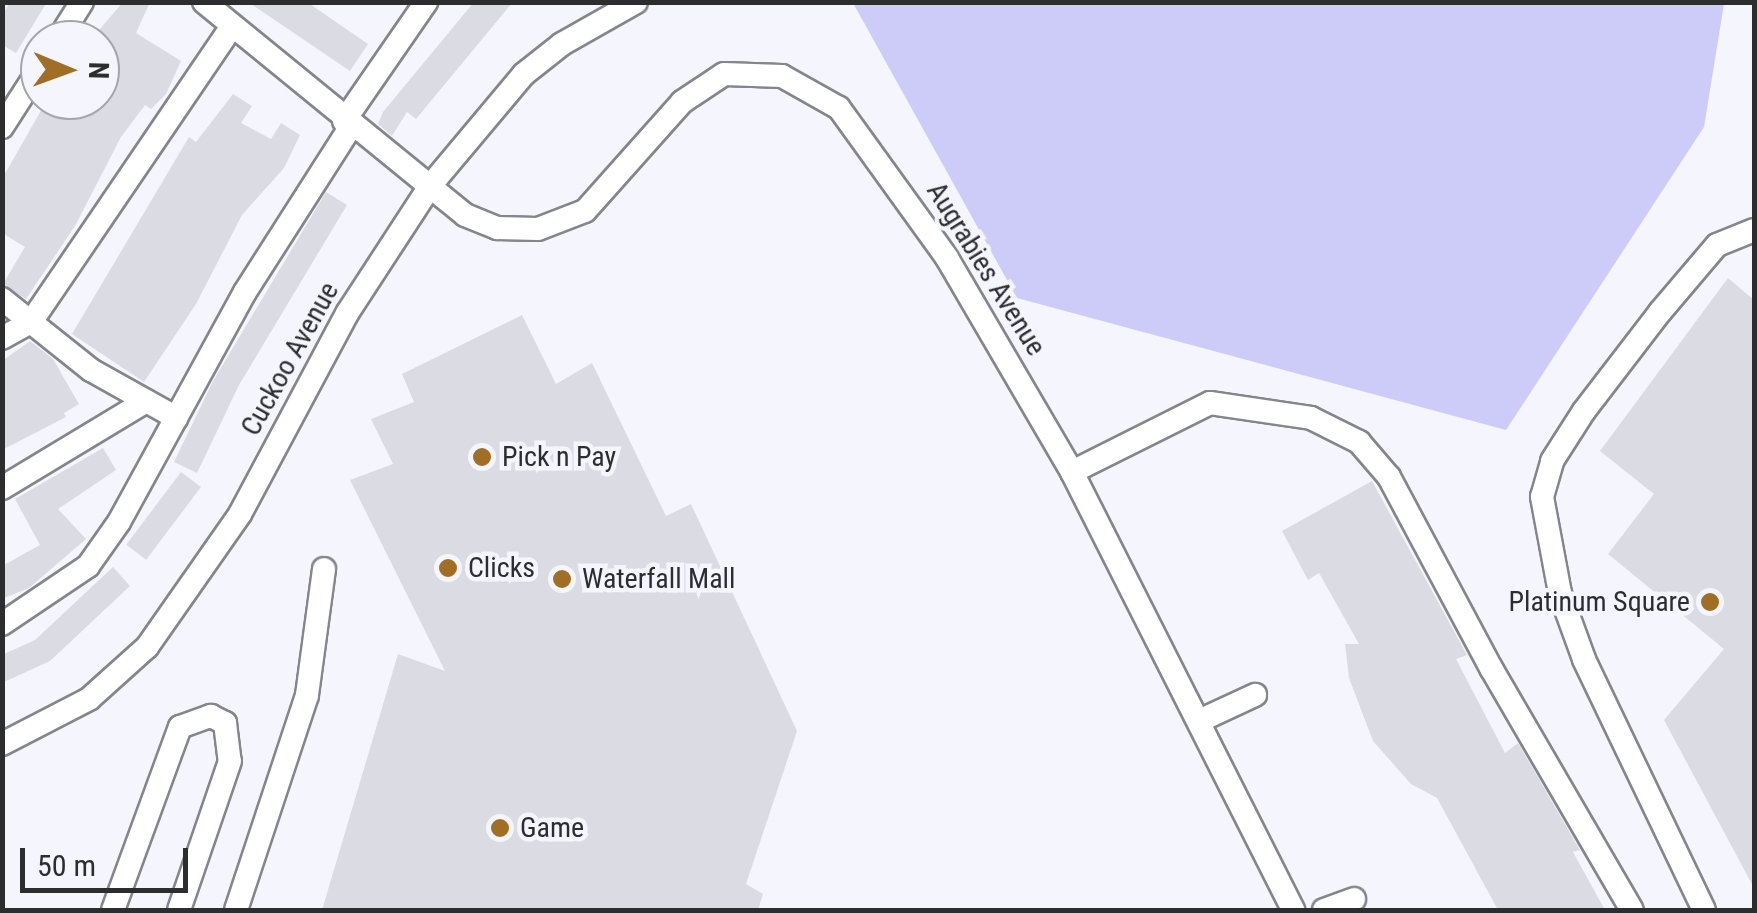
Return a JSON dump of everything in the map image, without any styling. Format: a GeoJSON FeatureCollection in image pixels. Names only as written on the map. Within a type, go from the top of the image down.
{"type":"FeatureCollection","features":[{"type":"Feature","properties":{"kind":"street","name":"Augrabies Avenue"},"geometry":{"type":"LineString","coordinates":[[204,2],[230,29],[347,124],[479,223],[521,231],[555,225],[598,201],[700,86],[738,72],[800,82],[864,136],[947,258],[1072,472],[1293,910]]}},
{"type":"Feature","properties":{"kind":"street"},"geometry":{"type":"LineString","coordinates":[[2,624],[88,566],[177,418],[245,292],[426,2]]}},
{"type":"Feature","properties":{"kind":"street","name":"Cuckoo Avenue"},"geometry":{"type":"LineString","coordinates":[[2,744],[118,677],[180,606],[240,514],[348,312],[430,186],[524,74],[574,36],[636,2]]}},
{"type":"Feature","properties":{"kind":"street"},"geometry":{"type":"LineString","coordinates":[[2,338],[31,322],[230,29]]}},
{"type":"Feature","properties":{"kind":"street"},"geometry":{"type":"LineString","coordinates":[[2,127],[20,99]]}},
{"type":"Feature","properties":{"kind":"street"},"geometry":{"type":"LineString","coordinates":[[1704,910],[1584,659],[1560,593],[1542,496],[1552,461],[1584,411],[1660,312],[1718,245],[1754,230]]}},
{"type":"Feature","properties":{"kind":"street"},"geometry":{"type":"LineString","coordinates":[[2,299],[91,370],[177,418]]}},
{"type":"Feature","properties":{"kind":"street"},"geometry":{"type":"LineString","coordinates":[[2,488],[146,401]]}},
{"type":"Feature","properties":{"kind":"street"},"geometry":{"type":"LineString","coordinates":[[1072,472],[1210,402],[1311,418],[1359,442],[1390,476],[1490,668],[1632,910]]}},
{"type":"Feature","properties":{"kind":"street"},"geometry":{"type":"LineString","coordinates":[[236,910],[307,694],[324,568]]}},
{"type":"Feature","properties":{"kind":"street"},"geometry":{"type":"LineString","coordinates":[[1199,721],[1255,695]]}},
{"type":"Feature","properties":{"kind":"street"},"geometry":{"type":"LineString","coordinates":[[113,910],[180,728],[211,716],[225,722],[230,762],[179,910]]}},
{"type":"Feature","properties":{"kind":"street"},"geometry":{"type":"LineString","coordinates":[[1324,910],[1354,899]]}},
{"type":"Feature","properties":{"kind":"shaded area"},"geometry":{"type":"Polygon","coordinates":[[[853,3],[1724,4],[1704,127],[1506,430],[1017,298],[853,3]]]}},
{"type":"Feature","properties":{"kind":"building"},"geometry":{"type":"Polygon","coordinates":[[[10,2],[47,2],[36,20],[20,20],[20,46],[16,53],[2,45],[2,15],[10,2]]]}},
{"type":"Feature","properties":{"kind":"building"},"geometry":{"type":"Polygon","coordinates":[[[123,2],[150,2],[136,33],[181,61],[166,94],[151,109],[145,105],[121,137],[75,226],[26,299],[3,284],[25,247],[2,233],[2,179],[36,120],[120,120],[120,20],[108,20],[123,2]]]}},
{"type":"Feature","properties":{"kind":"building"},"geometry":{"type":"Polygon","coordinates":[[[248,2],[307,2],[368,44],[350,71],[248,2]]]}},
{"type":"Feature","properties":{"kind":"building"},"geometry":{"type":"Polygon","coordinates":[[[474,2],[513,2],[416,119],[407,112],[392,136],[378,124],[383,112],[474,2]]]}},
{"type":"Feature","properties":{"kind":"building"},"geometry":{"type":"Polygon","coordinates":[[[233,94],[252,106],[241,123],[271,139],[281,123],[300,135],[284,168],[242,215],[196,304],[144,382],[72,334],[189,137],[196,142],[233,94]]]}},
{"type":"Feature","properties":{"kind":"building"},"geometry":{"type":"Polygon","coordinates":[[[326,192],[347,205],[239,385],[197,473],[174,462],[213,381],[326,192]]]}},
{"type":"Feature","properties":{"kind":"building","name":"Platinum Square"},"geometry":{"type":"Polygon","coordinates":[[[1728,278],[1754,300],[1754,888],[1664,720],[1724,649],[1608,554],[1654,494],[1600,451],[1728,278]]]}},
{"type":"Feature","properties":{"kind":"building","name":"Waterfall Mall"},"geometry":{"type":"Polygon","coordinates":[[[522,315],[556,384],[592,363],[666,516],[691,504],[797,731],[746,884],[763,894],[758,910],[322,910],[398,654],[445,671],[350,480],[393,464],[371,419],[414,402],[402,374],[522,315]]]}},
{"type":"Feature","properties":{"kind":"building"},"geometry":{"type":"Polygon","coordinates":[[[30,341],[53,359],[79,404],[64,413],[66,417],[2,450],[2,361],[30,341]]]}},
{"type":"Feature","properties":{"kind":"building"},"geometry":{"type":"Polygon","coordinates":[[[103,448],[116,470],[58,509],[86,539],[29,588],[2,599],[2,566],[40,545],[15,499],[103,448]]]}},
{"type":"Feature","properties":{"kind":"building"},"geometry":{"type":"Polygon","coordinates":[[[181,472],[201,487],[146,560],[126,545],[181,472]]]}},
{"type":"Feature","properties":{"kind":"building"},"geometry":{"type":"Polygon","coordinates":[[[1372,481],[1467,655],[1456,659],[1505,753],[1518,743],[1580,850],[1573,852],[1605,910],[1498,910],[1437,798],[1411,784],[1373,741],[1349,678],[1345,644],[1359,644],[1319,573],[1308,580],[1282,531],[1372,481]]]}},
{"type":"Feature","properties":{"kind":"building"},"geometry":{"type":"Polygon","coordinates":[[[113,567],[130,586],[50,661],[2,683],[2,655],[35,640],[113,567]]]}},
{"type":"Feature","properties":{"kind":"place","name":"Pick n Pay"},"geometry":{"type":"Point","coordinates":[482,457]}},
{"type":"Feature","properties":{"kind":"place","name":"Clicks"},"geometry":{"type":"Point","coordinates":[448,568]}},
{"type":"Feature","properties":{"kind":"place","name":"Waterfall Mall"},"geometry":{"type":"Point","coordinates":[562,579]}},
{"type":"Feature","properties":{"kind":"place","name":"Platinum Square"},"geometry":{"type":"Point","coordinates":[1710,602]}},
{"type":"Feature","properties":{"kind":"place","name":"Game"},"geometry":{"type":"Point","coordinates":[500,828]}}]}
